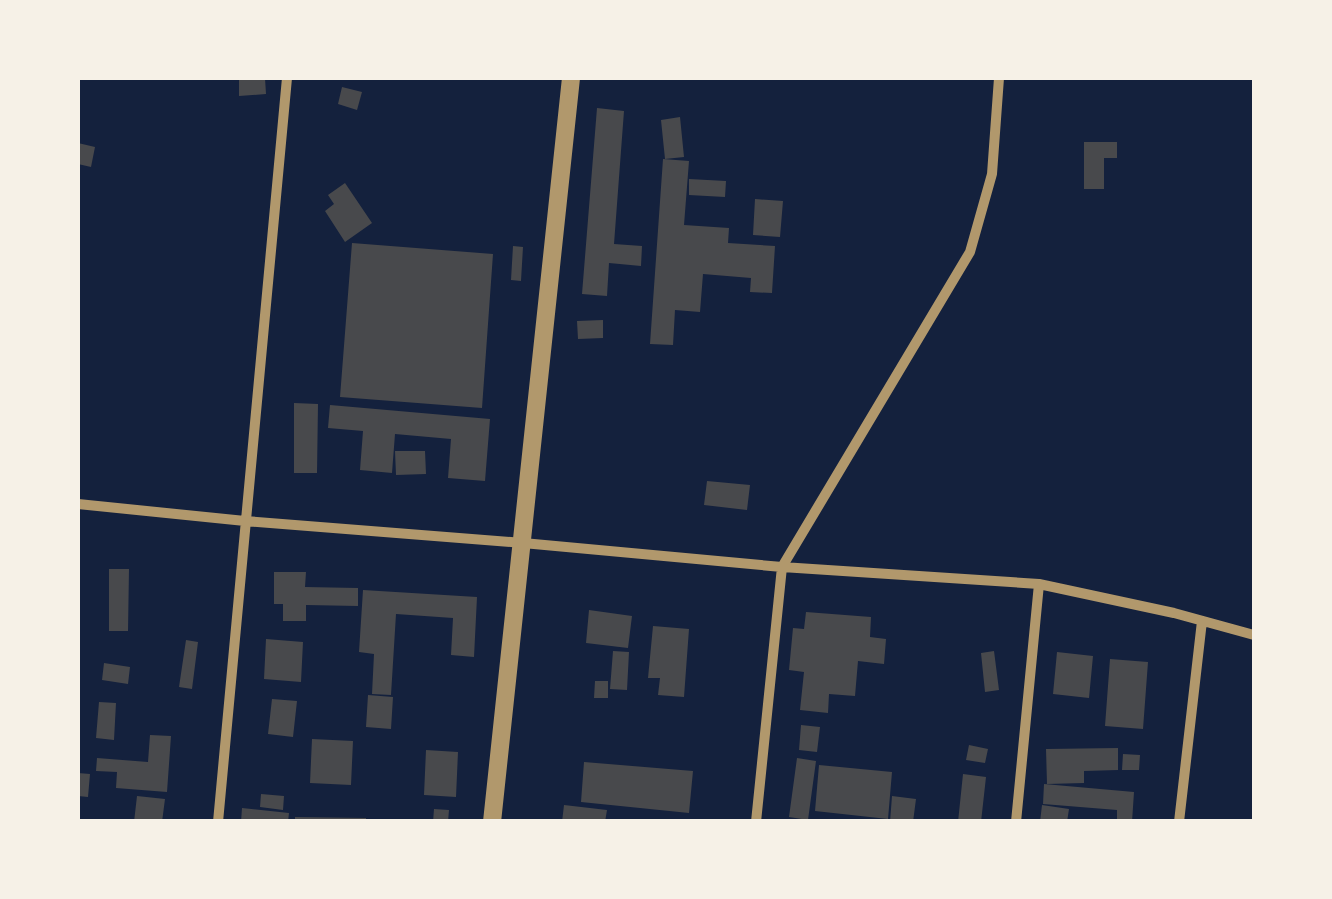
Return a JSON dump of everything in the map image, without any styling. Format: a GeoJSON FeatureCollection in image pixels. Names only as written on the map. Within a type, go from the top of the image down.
{"type":"FeatureCollection","features":[{"type":"Feature","properties":{"kind":"street"},"geometry":{"type":"LineString","coordinates":[[218,822],[288,78]]}},
{"type":"Feature","properties":{"kind":"street"},"geometry":{"type":"LineString","coordinates":[[492,822],[571,78]]}},
{"type":"Feature","properties":{"kind":"street"},"geometry":{"type":"LineString","coordinates":[[756,822],[782,567],[970,252],[992,174],[999,78]]}},
{"type":"Feature","properties":{"kind":"street"},"geometry":{"type":"LineString","coordinates":[[78,504],[782,567],[1039,584],[1174,613],[1254,636]]}},
{"type":"Feature","properties":{"kind":"street"},"geometry":{"type":"LineString","coordinates":[[1016,822],[1039,584]]}},
{"type":"Feature","properties":{"kind":"street"},"geometry":{"type":"LineString","coordinates":[[1179,822],[1202,621]]}},
{"type":"Feature","properties":{"kind":"building"},"geometry":{"type":"Polygon","coordinates":[[[239,78],[265,78],[266,94],[239,96],[239,78]]]}},
{"type":"Feature","properties":{"kind":"building"},"geometry":{"type":"Polygon","coordinates":[[[342,87],[362,92],[357,110],[338,104],[342,87]]]}},
{"type":"Feature","properties":{"kind":"building"},"geometry":{"type":"Polygon","coordinates":[[[597,108],[624,111],[614,244],[642,246],[641,266],[609,263],[607,296],[582,294],[597,108]]]}},
{"type":"Feature","properties":{"kind":"building"},"geometry":{"type":"Polygon","coordinates":[[[680,117],[684,157],[665,159],[661,120],[680,117]]]}},
{"type":"Feature","properties":{"kind":"building"},"geometry":{"type":"Polygon","coordinates":[[[1084,142],[1117,142],[1117,158],[1104,158],[1104,189],[1084,189],[1084,142]]]}},
{"type":"Feature","properties":{"kind":"building"},"geometry":{"type":"Polygon","coordinates":[[[78,143],[95,147],[91,167],[78,164],[78,143]]]}},
{"type":"Feature","properties":{"kind":"building"},"geometry":{"type":"Polygon","coordinates":[[[663,159],[689,161],[684,225],[729,228],[728,243],[775,246],[772,293],[750,292],[751,278],[703,274],[700,312],[675,310],[673,345],[650,344],[663,159]]]}},
{"type":"Feature","properties":{"kind":"building"},"geometry":{"type":"Polygon","coordinates":[[[689,179],[726,181],[725,197],[689,195],[689,179]]]}},
{"type":"Feature","properties":{"kind":"building"},"geometry":{"type":"Polygon","coordinates":[[[345,183],[372,223],[345,242],[325,211],[334,204],[328,195],[345,183]]]}},
{"type":"Feature","properties":{"kind":"building"},"geometry":{"type":"Polygon","coordinates":[[[755,199],[783,201],[780,237],[753,235],[755,199]]]}},
{"type":"Feature","properties":{"kind":"building"},"geometry":{"type":"Polygon","coordinates":[[[352,243],[493,254],[482,408],[340,397],[352,243]]]}},
{"type":"Feature","properties":{"kind":"building"},"geometry":{"type":"Polygon","coordinates":[[[513,246],[523,247],[521,281],[511,280],[513,246]]]}},
{"type":"Feature","properties":{"kind":"building"},"geometry":{"type":"Polygon","coordinates":[[[603,320],[603,338],[578,339],[577,321],[603,320]]]}},
{"type":"Feature","properties":{"kind":"building"},"geometry":{"type":"Polygon","coordinates":[[[294,403],[318,404],[317,473],[294,473],[294,403]]]}},
{"type":"Feature","properties":{"kind":"building"},"geometry":{"type":"Polygon","coordinates":[[[330,405],[490,419],[485,481],[448,478],[451,439],[395,434],[392,473],[360,470],[363,431],[328,428],[330,405]]]}},
{"type":"Feature","properties":{"kind":"building"},"geometry":{"type":"Polygon","coordinates":[[[395,451],[425,451],[426,474],[396,475],[395,451]]]}},
{"type":"Feature","properties":{"kind":"building"},"geometry":{"type":"Polygon","coordinates":[[[707,481],[750,485],[747,510],[704,505],[707,481]]]}},
{"type":"Feature","properties":{"kind":"building"},"geometry":{"type":"Polygon","coordinates":[[[109,569],[129,569],[128,631],[109,631],[109,569]]]}},
{"type":"Feature","properties":{"kind":"building"},"geometry":{"type":"Polygon","coordinates":[[[274,572],[306,572],[305,587],[358,588],[358,606],[306,605],[306,621],[283,621],[283,604],[274,604],[274,572]]]}},
{"type":"Feature","properties":{"kind":"building"},"geometry":{"type":"Polygon","coordinates":[[[363,590],[477,597],[474,657],[451,655],[453,618],[396,614],[391,695],[372,694],[374,654],[359,652],[363,590]]]}},
{"type":"Feature","properties":{"kind":"building"},"geometry":{"type":"Polygon","coordinates":[[[589,610],[632,616],[628,648],[586,643],[589,610]]]}},
{"type":"Feature","properties":{"kind":"building"},"geometry":{"type":"Polygon","coordinates":[[[806,612],[871,617],[870,637],[886,639],[884,664],[858,661],[855,696],[829,694],[828,713],[800,710],[804,672],[789,670],[793,628],[804,629],[806,612]]]}},
{"type":"Feature","properties":{"kind":"building"},"geometry":{"type":"Polygon","coordinates":[[[653,626],[689,629],[684,697],[658,695],[660,678],[648,678],[653,626]]]}},
{"type":"Feature","properties":{"kind":"building"},"geometry":{"type":"Polygon","coordinates":[[[266,639],[303,642],[301,682],[264,679],[266,639]]]}},
{"type":"Feature","properties":{"kind":"building"},"geometry":{"type":"Polygon","coordinates":[[[186,640],[198,642],[192,689],[179,687],[186,640]]]}},
{"type":"Feature","properties":{"kind":"building"},"geometry":{"type":"Polygon","coordinates":[[[613,651],[629,652],[627,690],[610,689],[613,651]]]}},
{"type":"Feature","properties":{"kind":"building"},"geometry":{"type":"Polygon","coordinates":[[[994,651],[999,690],[985,692],[981,653],[994,651]]]}},
{"type":"Feature","properties":{"kind":"building"},"geometry":{"type":"Polygon","coordinates":[[[1057,652],[1093,656],[1089,698],[1053,694],[1057,652]]]}},
{"type":"Feature","properties":{"kind":"building"},"geometry":{"type":"Polygon","coordinates":[[[1110,659],[1148,662],[1143,729],[1105,726],[1110,659]]]}},
{"type":"Feature","properties":{"kind":"building"},"geometry":{"type":"Polygon","coordinates":[[[104,663],[130,667],[128,684],[102,680],[104,663]]]}},
{"type":"Feature","properties":{"kind":"building"},"geometry":{"type":"Polygon","coordinates":[[[595,681],[608,681],[608,698],[594,698],[595,681]]]}},
{"type":"Feature","properties":{"kind":"building"},"geometry":{"type":"Polygon","coordinates":[[[368,695],[393,697],[391,729],[366,727],[368,695]]]}},
{"type":"Feature","properties":{"kind":"building"},"geometry":{"type":"Polygon","coordinates":[[[272,699],[297,701],[293,737],[268,734],[272,699]]]}},
{"type":"Feature","properties":{"kind":"building"},"geometry":{"type":"Polygon","coordinates":[[[99,702],[116,703],[114,740],[96,738],[99,702]]]}},
{"type":"Feature","properties":{"kind":"building"},"geometry":{"type":"Polygon","coordinates":[[[801,725],[820,727],[817,752],[799,750],[801,725]]]}},
{"type":"Feature","properties":{"kind":"building"},"geometry":{"type":"Polygon","coordinates":[[[150,735],[171,736],[167,792],[116,788],[117,772],[96,771],[97,758],[148,762],[150,735]]]}},
{"type":"Feature","properties":{"kind":"building"},"geometry":{"type":"Polygon","coordinates":[[[312,739],[353,741],[351,785],[310,783],[312,739]]]}},
{"type":"Feature","properties":{"kind":"building"},"geometry":{"type":"Polygon","coordinates":[[[969,745],[988,749],[985,763],[966,760],[969,745]]]}},
{"type":"Feature","properties":{"kind":"building"},"geometry":{"type":"Polygon","coordinates":[[[1118,748],[1118,770],[1084,771],[1084,783],[1047,784],[1046,749],[1118,748]]]}},
{"type":"Feature","properties":{"kind":"building"},"geometry":{"type":"Polygon","coordinates":[[[426,750],[458,752],[456,797],[424,795],[426,750]]]}},
{"type":"Feature","properties":{"kind":"building"},"geometry":{"type":"Polygon","coordinates":[[[1123,754],[1140,755],[1139,770],[1122,770],[1123,754]]]}},
{"type":"Feature","properties":{"kind":"building"},"geometry":{"type":"Polygon","coordinates":[[[797,758],[816,761],[808,820],[789,817],[797,758]]]}},
{"type":"Feature","properties":{"kind":"building"},"geometry":{"type":"Polygon","coordinates":[[[584,762],[693,771],[689,813],[581,802],[584,762]]]}},
{"type":"Feature","properties":{"kind":"building"},"geometry":{"type":"Polygon","coordinates":[[[819,765],[892,772],[888,819],[815,811],[819,765]]]}},
{"type":"Feature","properties":{"kind":"building"},"geometry":{"type":"Polygon","coordinates":[[[78,773],[90,774],[88,797],[78,796],[78,773]]]}},
{"type":"Feature","properties":{"kind":"building"},"geometry":{"type":"Polygon","coordinates":[[[963,774],[986,777],[981,822],[958,822],[963,774]]]}},
{"type":"Feature","properties":{"kind":"building"},"geometry":{"type":"Polygon","coordinates":[[[1044,784],[1134,792],[1132,822],[1117,822],[1117,810],[1043,804],[1044,784]]]}},
{"type":"Feature","properties":{"kind":"building"},"geometry":{"type":"Polygon","coordinates":[[[261,794],[284,796],[283,810],[260,807],[261,794]]]}},
{"type":"Feature","properties":{"kind":"building"},"geometry":{"type":"Polygon","coordinates":[[[137,796],[165,799],[162,822],[134,822],[137,796]]]}},
{"type":"Feature","properties":{"kind":"building"},"geometry":{"type":"Polygon","coordinates":[[[892,796],[916,799],[913,822],[890,822],[892,796]]]}},
{"type":"Feature","properties":{"kind":"building"},"geometry":{"type":"Polygon","coordinates":[[[564,805],[607,810],[605,822],[562,822],[564,805]]]}},
{"type":"Feature","properties":{"kind":"building"},"geometry":{"type":"Polygon","coordinates":[[[1042,805],[1069,809],[1067,822],[1040,822],[1042,805]]]}},
{"type":"Feature","properties":{"kind":"building"},"geometry":{"type":"Polygon","coordinates":[[[242,808],[289,813],[288,822],[241,822],[242,808]]]}},
{"type":"Feature","properties":{"kind":"building"},"geometry":{"type":"Polygon","coordinates":[[[434,809],[449,810],[448,822],[433,822],[434,809]]]}},
{"type":"Feature","properties":{"kind":"building"},"geometry":{"type":"Polygon","coordinates":[[[295,817],[366,818],[366,822],[295,822],[295,817]]]}}]}
